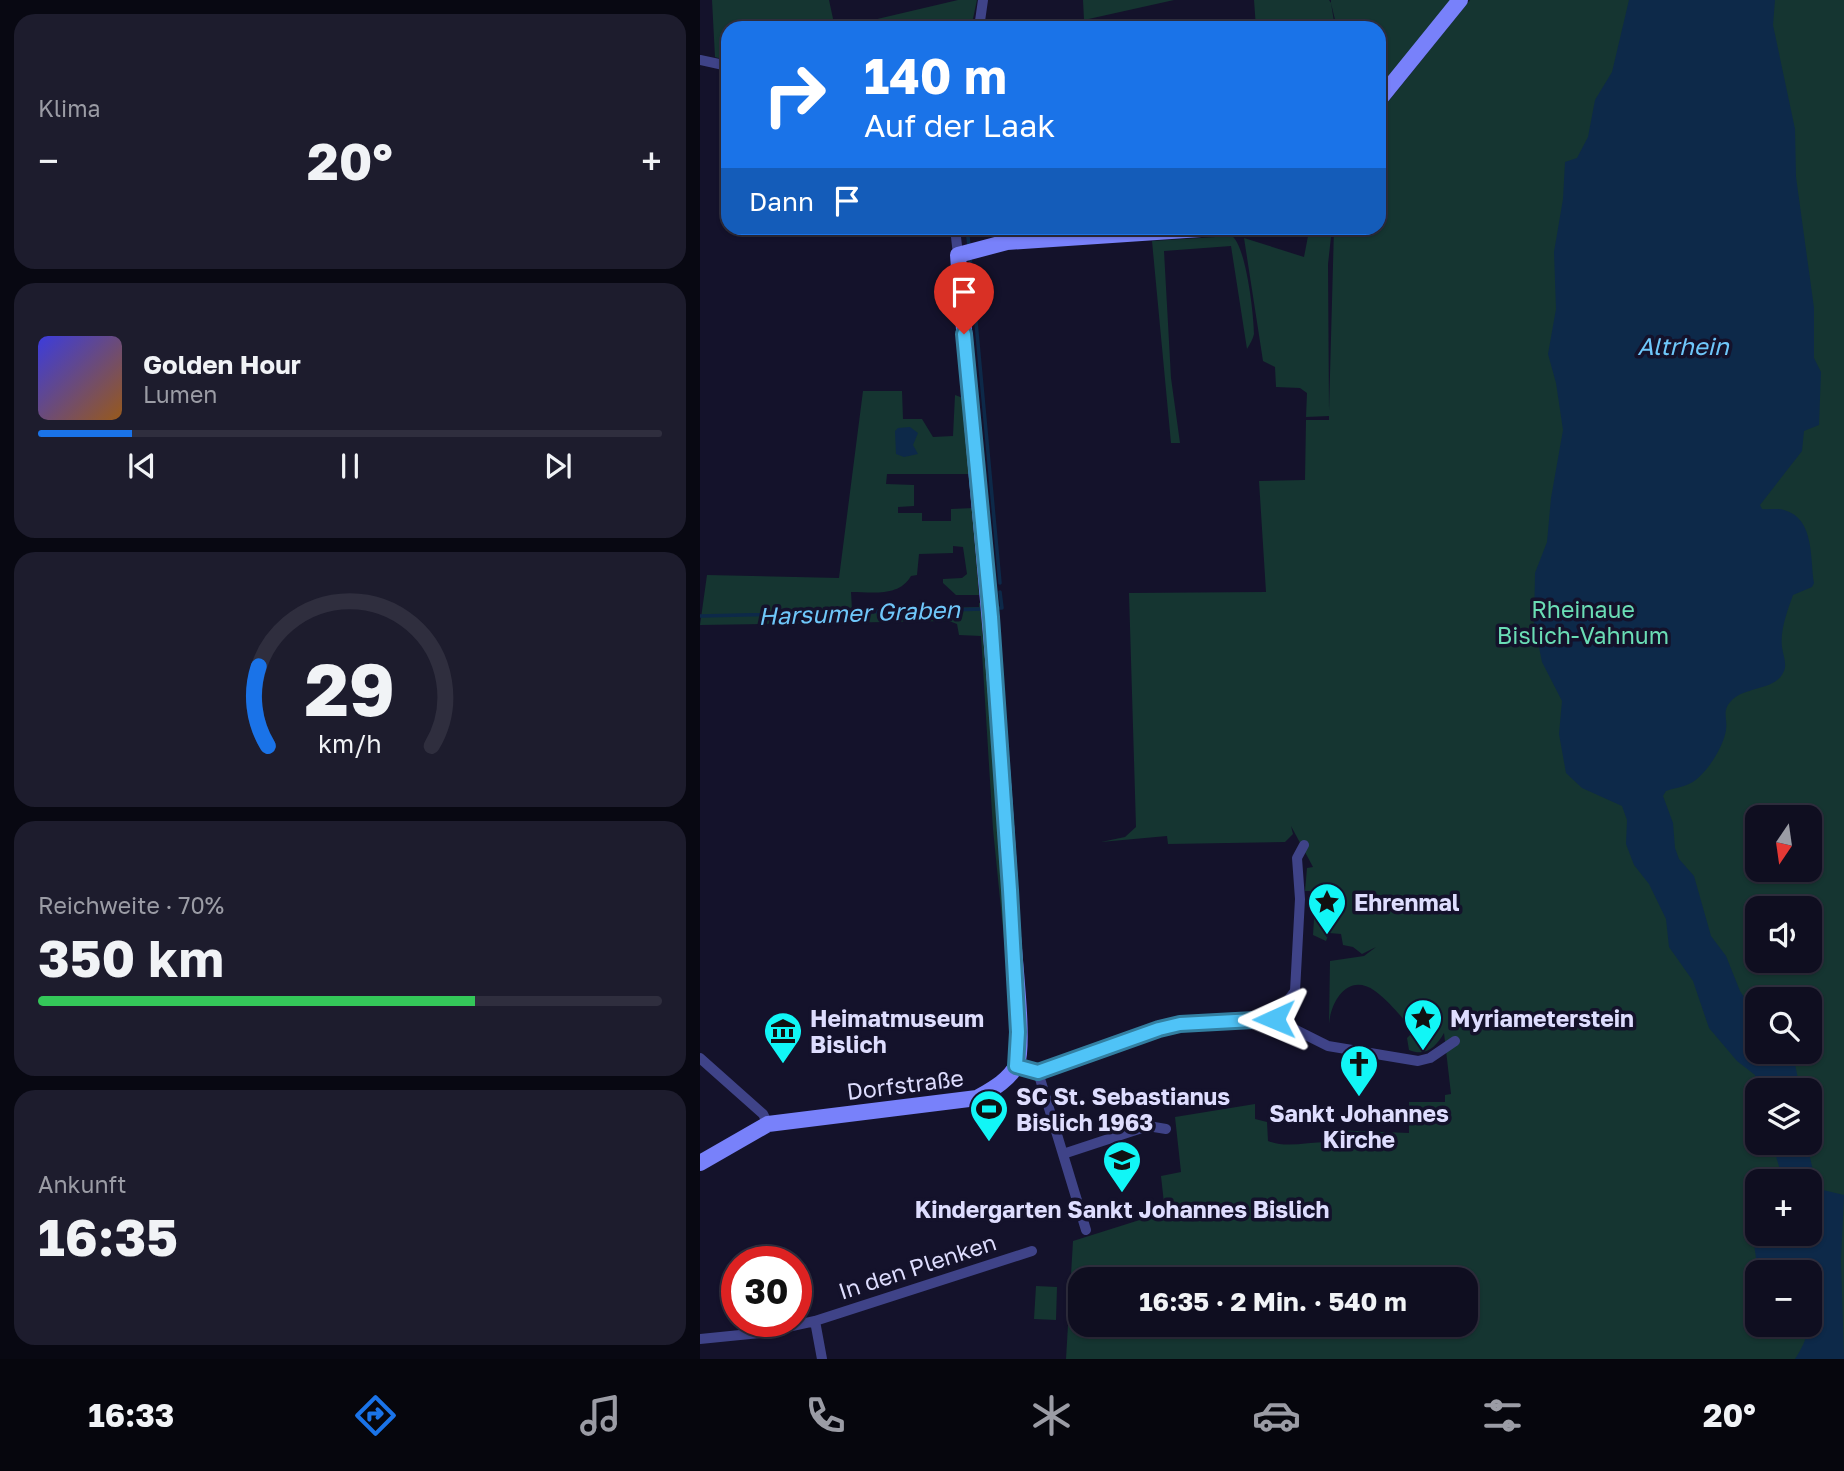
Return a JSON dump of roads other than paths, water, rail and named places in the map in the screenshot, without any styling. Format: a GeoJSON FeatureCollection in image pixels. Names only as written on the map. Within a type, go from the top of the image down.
{"type":"FeatureCollection","features":[{"type":"Feature","properties":{"kind":"main road"},"geometry":{"type":"LineString","coordinates":[[1386,91],[1460,0]]}},
{"type":"Feature","properties":{"kind":"main road"},"geometry":{"type":"LineString","coordinates":[[1016,1066],[1019,1054],[1017,990],[991,617],[957,255],[1007,242],[1112,235]]}},
{"type":"Feature","properties":{"kind":"main road","name":"Dorfstraße"},"geometry":{"type":"LineString","coordinates":[[700,1163],[768,1124],[977,1098],[998,1086],[1016,1066]]}},
{"type":"Feature","properties":{"kind":"street"},"geometry":{"type":"LineString","coordinates":[[980,21],[983,0]]}},
{"type":"Feature","properties":{"kind":"street"},"geometry":{"type":"LineString","coordinates":[[700,60],[721,64]]}},
{"type":"Feature","properties":{"kind":"street"},"geometry":{"type":"LineString","coordinates":[[956,235],[957,255]]}},
{"type":"Feature","properties":{"kind":"street"},"geometry":{"type":"LineString","coordinates":[[1274,1019],[1295,991],[1300,899],[1297,858],[1304,845]]}},
{"type":"Feature","properties":{"kind":"street"},"geometry":{"type":"LineString","coordinates":[[1016,1066],[1038,1072],[1180,1024],[1274,1019],[1328,1046],[1418,1061],[1430,1058],[1455,1041]]}},
{"type":"Feature","properties":{"kind":"street"},"geometry":{"type":"LineString","coordinates":[[700,1058],[763,1114],[768,1124]]}},
{"type":"Feature","properties":{"kind":"street"},"geometry":{"type":"LineString","coordinates":[[1038,1072],[1086,1230]]}},
{"type":"Feature","properties":{"kind":"street"},"geometry":{"type":"LineString","coordinates":[[1063,1154],[1148,1126],[1166,1129]]}},
{"type":"Feature","properties":{"kind":"street","name":"In den Plenken"},"geometry":{"type":"LineString","coordinates":[[700,1339],[760,1333],[815,1321],[1032,1251]]}},
{"type":"Feature","properties":{"kind":"street","name":"In den Plenken"},"geometry":{"type":"LineString","coordinates":[[815,1321],[822,1359]]}},
{"type":"Feature","properties":{"kind":"water","name":"Altrhein"},"geometry":{"type":"Polygon","coordinates":[[[1629,0],[1775,0],[1773,25],[1795,129],[1796,177],[1814,308],[1814,358],[1821,372],[1819,425],[1804,431],[1802,451],[1760,505],[1762,509],[1779,509],[1794,514],[1801,522],[1809,541],[1814,583],[1812,587],[1793,595],[1788,608],[1782,634],[1785,664],[1779,679],[1732,700],[1726,711],[1725,737],[1708,767],[1691,783],[1666,791],[1663,796],[1673,823],[1675,848],[1679,859],[1694,876],[1711,936],[1726,956],[1745,999],[1745,1064],[1795,1064],[1798,1078],[1755,1078],[1709,1028],[1693,981],[1669,947],[1666,919],[1649,884],[1634,865],[1626,844],[1627,820],[1622,806],[1582,788],[1566,773],[1559,734],[1562,701],[1542,662],[1534,623],[1535,573],[1547,542],[1551,498],[1563,430],[1556,383],[1548,354],[1556,309],[1554,252],[1563,199],[1565,162],[1577,158],[1588,137],[1595,100],[1612,72],[1629,0]]]}},
{"type":"Feature","properties":{"kind":"water"},"geometry":{"type":"Polygon","coordinates":[[[910,427],[918,433],[913,445],[918,454],[904,457],[896,454],[895,431],[898,428],[910,427]]]}},
{"type":"Feature","properties":{"kind":"water"},"geometry":{"type":"Polygon","coordinates":[[[1776,1155],[1810,1155],[1813,1169],[1780,1169],[1776,1155]]]}},
{"type":"Feature","properties":{"kind":"water"},"geometry":{"type":"Polygon","coordinates":[[[1822,1189],[1844,1195],[1841,1260],[1844,1359],[1795,1359],[1806,1337],[1822,1337],[1822,1260],[1756,1260],[1754,1246],[1822,1246],[1822,1189]]]}},
{"type":"Feature","properties":{"kind":"waterway","name":"Harsumer Graben"},"geometry":{"type":"LineString","coordinates":[[968,235],[969,246]]}},
{"type":"Feature","properties":{"kind":"waterway","name":"Harsumer Graben"},"geometry":{"type":"LineString","coordinates":[[970,257],[1000,583]]}},
{"type":"Feature","properties":{"kind":"waterway","name":"Harsumer Graben"},"geometry":{"type":"LineString","coordinates":[[995,608],[1002,608],[1000,592]]}},
{"type":"Feature","properties":{"kind":"waterway","name":"Harsumer Graben"},"geometry":{"type":"LineString","coordinates":[[700,616],[984,609]]}},
{"type":"Feature","properties":{"kind":"place","name":"Ehrenmal"},"geometry":{"type":"Point","coordinates":[1327,936]}},
{"type":"Feature","properties":{"kind":"place","name":"Myriameterstein"},"geometry":{"type":"Point","coordinates":[1423,1052]}},
{"type":"Feature","properties":{"kind":"place","name":"Heimatmuseum Bislich"},"geometry":{"type":"Point","coordinates":[783,1065]}},
{"type":"Feature","properties":{"kind":"place","name":"Sankt Johannes Kirche"},"geometry":{"type":"Point","coordinates":[1359,1098]}},
{"type":"Feature","properties":{"kind":"place","name":"SC St. Sebastianus Bislich 1963"},"geometry":{"type":"Point","coordinates":[989,1143]}},
{"type":"Feature","properties":{"kind":"place","name":"Kindergarten Sankt Johannes Bislich"},"geometry":{"type":"Point","coordinates":[1122,1194]}},
{"type":"Feature","properties":{"kind":"park label","name":"Rheinaue Bislich-Vahnum"},"geometry":{"type":"Point","coordinates":[1583,622]}}]}
